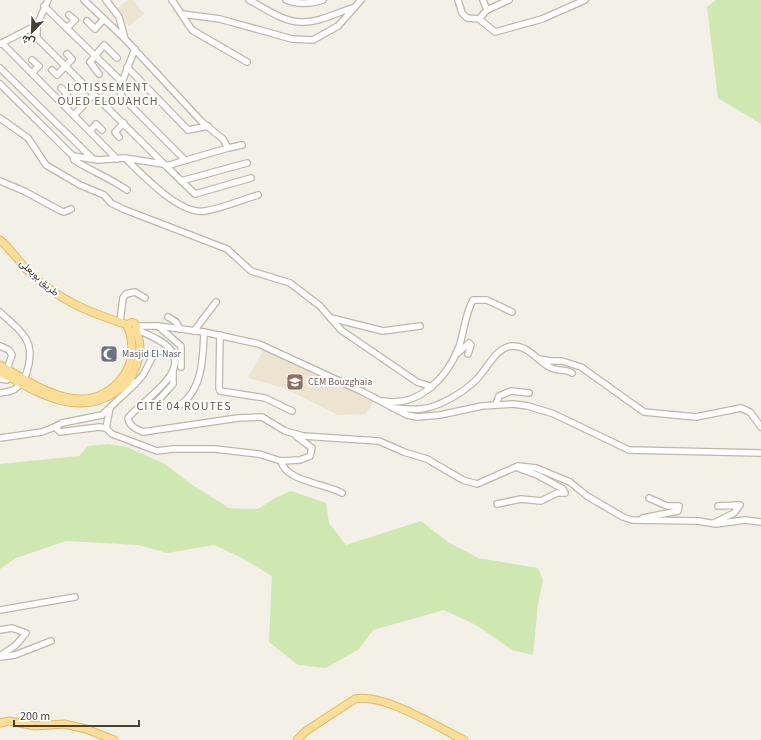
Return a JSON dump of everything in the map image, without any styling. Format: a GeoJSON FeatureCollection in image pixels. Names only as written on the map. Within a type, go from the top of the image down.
{"type":"FeatureCollection","features":[{"type":"Feature","properties":{"kind":"main road","name":"طريق بويعلى"},"geometry":{"type":"LineString","coordinates":[[0,240],[28,271],[57,295],[84,310],[133,328]]}},
{"type":"Feature","properties":{"kind":"main road"},"geometry":{"type":"LineString","coordinates":[[22,381],[65,397],[86,399],[98,396],[119,381],[127,370],[133,351],[133,328]]}},
{"type":"Feature","properties":{"kind":"main road"},"geometry":{"type":"LineString","coordinates":[[0,365],[3,374],[14,376],[53,399],[75,404],[85,404],[99,401],[133,382],[140,350],[139,339],[133,328]]}},
{"type":"Feature","properties":{"kind":"main road"},"geometry":{"type":"LineString","coordinates":[[297,740],[306,731],[354,699],[364,697],[381,701],[412,714],[464,740]]}},
{"type":"Feature","properties":{"kind":"main road"},"geometry":{"type":"LineString","coordinates":[[0,723],[9,721],[35,726],[64,724],[86,729],[114,740]]}},
{"type":"Feature","properties":{"kind":"street"},"geometry":{"type":"LineString","coordinates":[[48,0],[44,6],[37,25],[37,38],[194,194],[251,178]]}},
{"type":"Feature","properties":{"kind":"street"},"geometry":{"type":"LineString","coordinates":[[84,0],[125,39],[208,126],[223,139],[228,148]]}},
{"type":"Feature","properties":{"kind":"street"},"geometry":{"type":"LineString","coordinates":[[106,0],[118,17],[125,39]]}},
{"type":"Feature","properties":{"kind":"street"},"geometry":{"type":"LineString","coordinates":[[172,0],[192,30],[247,62]]}},
{"type":"Feature","properties":{"kind":"street"},"geometry":{"type":"LineString","coordinates":[[250,0],[282,17],[299,22],[310,22],[354,8]]}},
{"type":"Feature","properties":{"kind":"street"},"geometry":{"type":"LineString","coordinates":[[286,0],[296,4],[306,4],[323,0]]}},
{"type":"Feature","properties":{"kind":"street"},"geometry":{"type":"LineString","coordinates":[[182,14],[220,19],[292,39],[313,40],[338,26],[362,0]]}},
{"type":"Feature","properties":{"kind":"street"},"geometry":{"type":"LineString","coordinates":[[458,0],[462,13],[467,18],[479,19],[495,32],[542,19],[585,0]]}},
{"type":"Feature","properties":{"kind":"street"},"geometry":{"type":"LineString","coordinates":[[483,0],[487,10]]}},
{"type":"Feature","properties":{"kind":"street"},"geometry":{"type":"LineString","coordinates":[[479,19],[487,10],[509,0]]}},
{"type":"Feature","properties":{"kind":"street"},"geometry":{"type":"LineString","coordinates":[[44,6],[122,82]]}},
{"type":"Feature","properties":{"kind":"street"},"geometry":{"type":"LineString","coordinates":[[67,28],[75,20],[69,15]]}},
{"type":"Feature","properties":{"kind":"street"},"geometry":{"type":"LineString","coordinates":[[87,21],[95,29],[104,19]]}},
{"type":"Feature","properties":{"kind":"street"},"geometry":{"type":"LineString","coordinates":[[37,25],[1,44],[32,73],[117,159]]}},
{"type":"Feature","properties":{"kind":"street"},"geometry":{"type":"LineString","coordinates":[[99,74],[90,62],[104,45],[117,58]]}},
{"type":"Feature","properties":{"kind":"street"},"geometry":{"type":"LineString","coordinates":[[135,49],[127,67],[120,92],[123,98],[185,160]]}},
{"type":"Feature","properties":{"kind":"street"},"geometry":{"type":"LineString","coordinates":[[52,70],[57,75],[66,66],[72,59],[66,54]]}},
{"type":"Feature","properties":{"kind":"street"},"geometry":{"type":"LineString","coordinates":[[32,60],[39,66],[32,73]]}},
{"type":"Feature","properties":{"kind":"street"},"geometry":{"type":"LineString","coordinates":[[127,67],[188,130],[208,126]]}},
{"type":"Feature","properties":{"kind":"street"},"geometry":{"type":"LineString","coordinates":[[0,68],[94,160]]}},
{"type":"Feature","properties":{"kind":"street"},"geometry":{"type":"LineString","coordinates":[[0,84],[73,156],[74,160],[93,173],[112,180],[127,190]]}},
{"type":"Feature","properties":{"kind":"street"},"geometry":{"type":"LineString","coordinates":[[60,102],[67,94],[61,88]]}},
{"type":"Feature","properties":{"kind":"street"},"geometry":{"type":"LineString","coordinates":[[74,115],[94,95]]}},
{"type":"Feature","properties":{"kind":"street"},"geometry":{"type":"LineString","coordinates":[[0,118],[28,138],[46,165],[80,185],[104,195],[111,203],[123,209],[227,249],[251,271],[290,284],[320,306],[341,330],[417,382],[432,387]]}},
{"type":"Feature","properties":{"kind":"street"},"geometry":{"type":"LineString","coordinates":[[119,137],[114,132],[124,123]]}},
{"type":"Feature","properties":{"kind":"street"},"geometry":{"type":"LineString","coordinates":[[90,131],[96,124],[102,130]]}},
{"type":"Feature","properties":{"kind":"street"},"geometry":{"type":"LineString","coordinates":[[73,156],[94,160],[125,158],[164,165],[242,145]]}},
{"type":"Feature","properties":{"kind":"street"},"geometry":{"type":"LineString","coordinates":[[125,158],[154,186],[187,208],[205,211],[258,195]]}},
{"type":"Feature","properties":{"kind":"street"},"geometry":{"type":"LineString","coordinates":[[181,181],[248,163]]}},
{"type":"Feature","properties":{"kind":"street"},"geometry":{"type":"LineString","coordinates":[[0,181],[24,191],[61,211],[64,212],[71,209]]}},
{"type":"Feature","properties":{"kind":"street"},"geometry":{"type":"LineString","coordinates":[[120,322],[123,298],[126,294],[136,292],[145,298]]}},
{"type":"Feature","properties":{"kind":"street"},"geometry":{"type":"LineString","coordinates":[[377,400],[394,403],[421,396],[432,387],[450,367],[473,300],[487,300],[512,312]]}},
{"type":"Feature","properties":{"kind":"street"},"geometry":{"type":"LineString","coordinates":[[194,330],[216,302]]}},
{"type":"Feature","properties":{"kind":"street"},"geometry":{"type":"LineString","coordinates":[[0,312],[25,337],[30,351],[28,365],[22,381],[13,390],[0,393]]}},
{"type":"Feature","properties":{"kind":"street"},"geometry":{"type":"LineString","coordinates":[[168,317],[176,322],[180,329]]}},
{"type":"Feature","properties":{"kind":"street"},"geometry":{"type":"LineString","coordinates":[[331,318],[383,331],[420,326]]}},
{"type":"Feature","properties":{"kind":"street"},"geometry":{"type":"LineString","coordinates":[[133,328],[158,326],[172,327],[220,335],[259,344],[408,415],[417,417],[440,415],[496,404],[528,406],[554,414],[629,450],[735,451],[761,453]]}},
{"type":"Feature","properties":{"kind":"street"},"geometry":{"type":"LineString","coordinates":[[158,326],[181,346],[181,367]]}},
{"type":"Feature","properties":{"kind":"street"},"geometry":{"type":"LineString","coordinates":[[171,336],[172,327]]}},
{"type":"Feature","properties":{"kind":"street"},"geometry":{"type":"LineString","coordinates":[[133,328],[170,349],[175,357],[173,384],[154,405]]}},
{"type":"Feature","properties":{"kind":"street"},"geometry":{"type":"LineString","coordinates":[[180,405],[189,396],[200,373],[203,361],[204,332]]}},
{"type":"Feature","properties":{"kind":"street"},"geometry":{"type":"LineString","coordinates":[[220,335],[220,392],[265,398],[292,411]]}},
{"type":"Feature","properties":{"kind":"street"},"geometry":{"type":"LineString","coordinates":[[454,358],[469,343],[472,346],[468,354]]}},
{"type":"Feature","properties":{"kind":"street"},"geometry":{"type":"LineString","coordinates":[[0,346],[9,350],[12,355],[3,374]]}},
{"type":"Feature","properties":{"kind":"street"},"geometry":{"type":"LineString","coordinates":[[391,407],[420,409],[430,407],[446,400],[477,380],[498,352],[504,348],[512,346],[525,349],[542,363],[554,369],[572,373]]}},
{"type":"Feature","properties":{"kind":"street"},"geometry":{"type":"LineString","coordinates":[[0,438],[42,432],[72,420],[102,415],[133,382],[144,375],[153,356]]}},
{"type":"Feature","properties":{"kind":"street"},"geometry":{"type":"LineString","coordinates":[[539,359],[550,362],[562,361],[581,367],[644,412],[696,417],[741,408],[750,412],[761,427]]}},
{"type":"Feature","properties":{"kind":"street"},"geometry":{"type":"LineString","coordinates":[[174,372],[148,400],[128,418],[129,423],[133,428],[143,432],[255,416],[262,417],[294,434],[329,439],[379,441],[404,452],[427,459],[463,480],[477,484],[516,467],[528,466],[536,468],[570,482],[587,496],[623,517],[632,520],[698,521],[712,524],[745,520],[761,522]]}},
{"type":"Feature","properties":{"kind":"street"},"geometry":{"type":"LineString","coordinates":[[496,404],[499,396],[511,391],[529,393]]}},
{"type":"Feature","properties":{"kind":"street"},"geometry":{"type":"LineString","coordinates":[[106,428],[110,407]]}},
{"type":"Feature","properties":{"kind":"street"},"geometry":{"type":"LineString","coordinates":[[57,426],[60,432],[99,427],[106,428],[112,434],[157,451],[172,449],[215,449],[259,454],[281,461],[300,460],[310,456],[312,448],[294,434]]}},
{"type":"Feature","properties":{"kind":"street"},"geometry":{"type":"LineString","coordinates":[[281,461],[287,472],[294,476],[342,493]]}},
{"type":"Feature","properties":{"kind":"street"},"geometry":{"type":"LineString","coordinates":[[497,504],[520,499],[541,500],[557,493],[565,493],[563,489],[537,475],[516,467]]}},
{"type":"Feature","properties":{"kind":"street"},"geometry":{"type":"LineString","coordinates":[[632,520],[678,511],[679,506],[667,506],[648,498]]}},
{"type":"Feature","properties":{"kind":"street"},"geometry":{"type":"LineString","coordinates":[[712,524],[734,513],[740,505],[718,506]]}},
{"type":"Feature","properties":{"kind":"street"},"geometry":{"type":"LineString","coordinates":[[0,610],[75,598]]}},
{"type":"Feature","properties":{"kind":"street"},"geometry":{"type":"LineString","coordinates":[[0,630],[12,628],[26,633],[16,645],[0,657]]}},
{"type":"Feature","properties":{"kind":"street"},"geometry":{"type":"LineString","coordinates":[[0,657],[15,654],[52,642]]}},
{"type":"Feature","properties":{"kind":"shaded area"},"geometry":{"type":"Polygon","coordinates":[[[128,0],[133,0],[144,14],[129,26],[116,9],[128,0]]]}},
{"type":"Feature","properties":{"kind":"shaded area","name":"CEM Bouzghaia"},"geometry":{"type":"Polygon","coordinates":[[[263,350],[321,376],[373,402],[366,414],[338,415],[284,388],[248,378],[263,350]]]}},
{"type":"Feature","properties":{"kind":"green space"},"geometry":{"type":"Polygon","coordinates":[[[716,0],[761,0],[761,124],[718,98],[707,7],[716,0]]]}},
{"type":"Feature","properties":{"kind":"green space"},"geometry":{"type":"Polygon","coordinates":[[[108,444],[127,447],[165,464],[191,484],[229,508],[258,509],[275,498],[291,491],[326,503],[329,523],[346,545],[421,521],[448,542],[478,558],[538,568],[543,580],[538,604],[533,655],[512,650],[476,625],[444,610],[373,630],[359,649],[326,668],[298,665],[269,642],[272,576],[242,558],[214,545],[167,553],[138,545],[66,541],[16,558],[0,569],[0,464],[79,456],[88,446],[108,444]]]}},
{"type":"Feature","properties":{"kind":"place","name":"Masjid El-Nasr"},"geometry":{"type":"Point","coordinates":[109,354]}},
{"type":"Feature","properties":{"kind":"place","name":"CEM Bouzghaia"},"geometry":{"type":"Point","coordinates":[295,382]}},
{"type":"Feature","properties":{"kind":"district","name":"LOTISSEMENT OUED ELOUAHCH"},"geometry":{"type":"Point","coordinates":[108,94]}},
{"type":"Feature","properties":{"kind":"district","name":"CITÉ 04 ROUTES"},"geometry":{"type":"Point","coordinates":[184,406]}}]}
